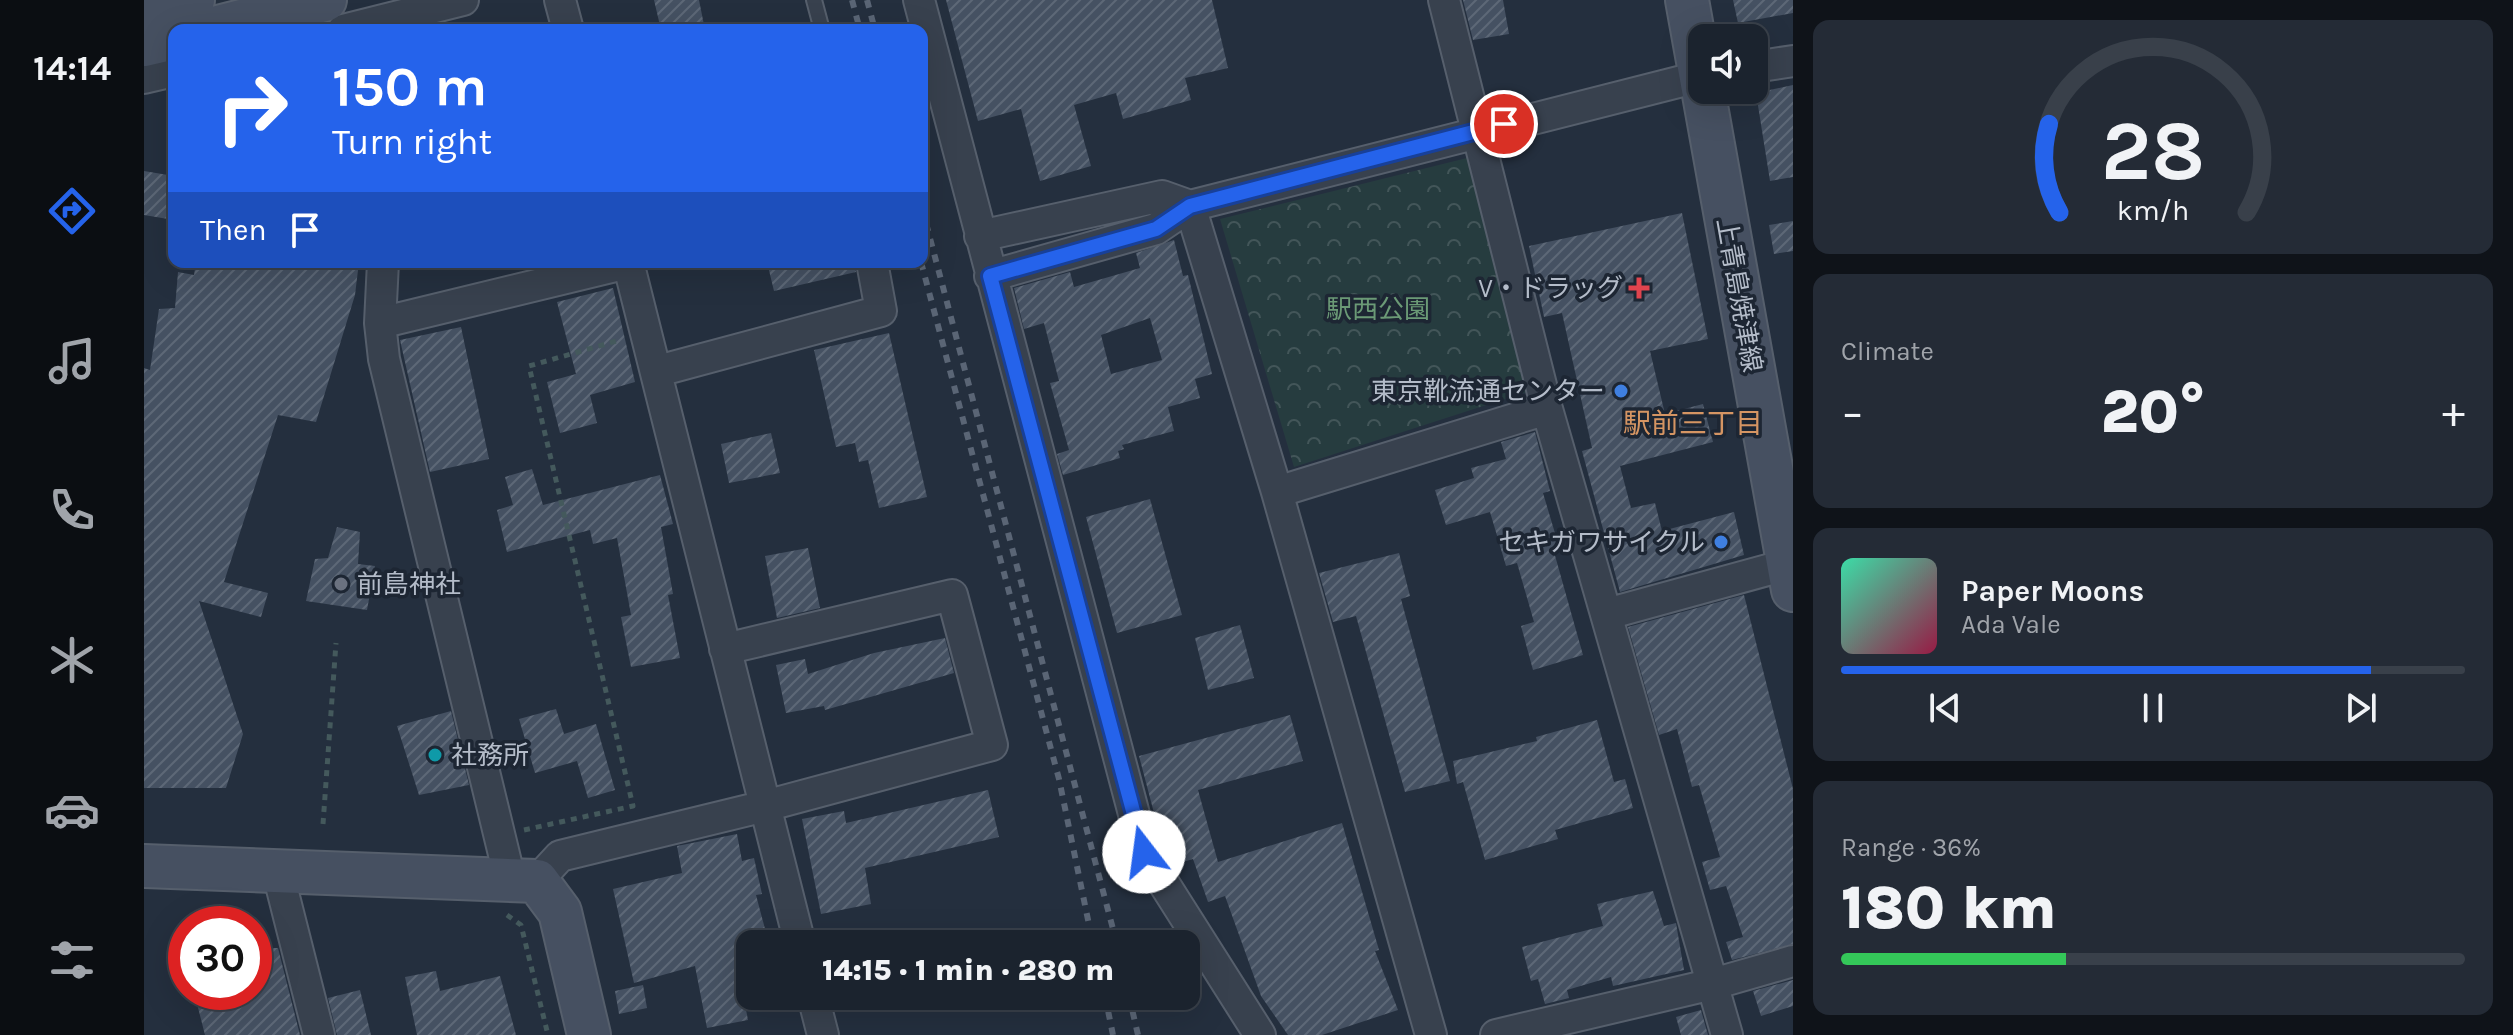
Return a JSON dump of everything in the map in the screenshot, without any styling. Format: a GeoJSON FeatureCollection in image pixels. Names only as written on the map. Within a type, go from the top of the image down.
{"type":"FeatureCollection","features":[{"type":"Feature","properties":{"kind":"main road"},"geometry":{"type":"LineString","coordinates":[[174,24],[193,0]]}},
{"type":"Feature","properties":{"kind":"main road","name":"上青島焼津線"},"geometry":{"type":"LineString","coordinates":[[1687,0],[1691,24]]}},
{"type":"Feature","properties":{"kind":"main road"},"geometry":{"type":"LineString","coordinates":[[307,24],[341,22]]}},
{"type":"Feature","properties":{"kind":"main road"},"geometry":{"type":"LineString","coordinates":[[155,48],[168,32]]}},
{"type":"Feature","properties":{"kind":"main road","name":"上青島焼津線"},"geometry":{"type":"LineString","coordinates":[[1706,104],[1791,572]]}},
{"type":"Feature","properties":{"kind":"main road"},"geometry":{"type":"LineString","coordinates":[[144,866],[515,889],[560,912],[589,1035]]}},
{"type":"Feature","properties":{"kind":"street"},"geometry":{"type":"LineString","coordinates":[[341,22],[463,0]]}},
{"type":"Feature","properties":{"kind":"street"},"geometry":{"type":"LineString","coordinates":[[560,0],[566,24]]}},
{"type":"Feature","properties":{"kind":"street"},"geometry":{"type":"LineString","coordinates":[[919,0],[925,24]]}},
{"type":"Feature","properties":{"kind":"street"},"geometry":{"type":"LineString","coordinates":[[1444,0],[1547,409],[1727,1035]]}},
{"type":"Feature","properties":{"kind":"street"},"geometry":{"type":"LineString","coordinates":[[928,35],[1144,852],[1260,1035]]}},
{"type":"Feature","properties":{"kind":"street"},"geometry":{"type":"LineString","coordinates":[[1768,65],[1793,61]]}},
{"type":"Feature","properties":{"kind":"street"},"geometry":{"type":"LineString","coordinates":[[990,276],[1156,229],[1190,206],[1476,130],[1688,79]]}},
{"type":"Feature","properties":{"kind":"street"},"geometry":{"type":"LineString","coordinates":[[980,236],[1162,196],[1190,206]]}},
{"type":"Feature","properties":{"kind":"street"},"geometry":{"type":"LineString","coordinates":[[1190,206],[1277,492],[1431,1035]]}},
{"type":"Feature","properties":{"kind":"street"},"geometry":{"type":"LineString","coordinates":[[383,268],[380,323],[384,359],[515,889],[560,856],[765,806],[992,745],[952,595],[725,649]]}},
{"type":"Feature","properties":{"kind":"street"},"geometry":{"type":"LineString","coordinates":[[380,323],[604,268]]}},
{"type":"Feature","properties":{"kind":"street"},"geometry":{"type":"LineString","coordinates":[[630,268],[796,930]]}},
{"type":"Feature","properties":{"kind":"street"},"geometry":{"type":"LineString","coordinates":[[658,371],[881,311],[873,268]]}},
{"type":"Feature","properties":{"kind":"street"},"geometry":{"type":"LineString","coordinates":[[1277,492],[1547,409]]}},
{"type":"Feature","properties":{"kind":"street"},"geometry":{"type":"LineString","coordinates":[[1607,614],[1791,572]]}},
{"type":"Feature","properties":{"kind":"street"},"geometry":{"type":"LineString","coordinates":[[278,873],[319,1035]]}},
{"type":"Feature","properties":{"kind":"street"},"geometry":{"type":"LineString","coordinates":[[1496,1035],[1713,984],[1793,961]]}},
{"type":"Feature","properties":{"kind":"street"},"geometry":{"type":"LineString","coordinates":[[817,1010],[823,1035]]}},
{"type":"Feature","properties":{"kind":"lane"},"geometry":{"type":"LineString","coordinates":[[814,0],[820,24]]}},
{"type":"Feature","properties":{"kind":"path"},"geometry":{"type":"LineString","coordinates":[[499,833],[541,828],[633,806],[529,366],[648,332]]}},
{"type":"Feature","properties":{"kind":"path"},"geometry":{"type":"LineString","coordinates":[[323,824],[336,643]]}},
{"type":"Feature","properties":{"kind":"path"},"geometry":{"type":"LineString","coordinates":[[515,889],[548,1035]]}},
{"type":"Feature","properties":{"kind":"green space","name":"駅西公園"},"geometry":{"type":"Polygon","coordinates":[[[1467,158],[1530,391],[1294,467],[1220,219],[1467,158]]]}},
{"type":"Feature","properties":{"kind":"building"},"geometry":{"type":"Polygon","coordinates":[[[654,0],[699,0],[704,24],[660,24],[654,0]]]}},
{"type":"Feature","properties":{"kind":"building"},"geometry":{"type":"Polygon","coordinates":[[[946,0],[1212,0],[1228,68],[1185,78],[1191,100],[1123,119],[1116,93],[1074,105],[1091,166],[1040,181],[1021,109],[978,121],[946,0]]]}},
{"type":"Feature","properties":{"kind":"building"},"geometry":{"type":"Polygon","coordinates":[[[1463,0],[1503,0],[1509,34],[1473,40],[1463,0]]]}},
{"type":"Feature","properties":{"kind":"building"},"geometry":{"type":"Polygon","coordinates":[[[1733,0],[1793,0],[1793,13],[1738,23],[1733,0]]]}},
{"type":"Feature","properties":{"kind":"building"},"geometry":{"type":"Polygon","coordinates":[[[1793,85],[1793,177],[1770,181],[1758,104],[1768,104],[1768,90],[1793,85]]]}},
{"type":"Feature","properties":{"kind":"building"},"geometry":{"type":"Polygon","coordinates":[[[144,171],[168,175],[168,219],[144,215],[144,171]]]}},
{"type":"Feature","properties":{"kind":"building"},"geometry":{"type":"Polygon","coordinates":[[[1682,213],[1708,339],[1650,351],[1665,414],[1703,404],[1713,442],[1620,466],[1631,508],[1655,503],[1662,531],[1734,512],[1744,555],[1620,592],[1582,451],[1592,448],[1562,313],[1544,317],[1529,246],[1682,213]]]}},
{"type":"Feature","properties":{"kind":"building"},"geometry":{"type":"Polygon","coordinates":[[[1793,221],[1793,251],[1774,254],[1769,225],[1793,221]]]}},
{"type":"Feature","properties":{"kind":"building"},"geometry":{"type":"Polygon","coordinates":[[[1174,240],[1183,276],[1188,275],[1212,374],[1195,379],[1200,398],[1168,407],[1174,431],[1122,445],[1124,449],[1118,451],[1120,458],[1063,475],[1057,454],[1069,450],[1050,383],[1059,381],[1044,323],[1024,329],[1014,288],[1070,272],[1074,287],[1140,268],[1136,253],[1174,240]],[[1150,318],[1101,335],[1111,374],[1162,360],[1150,318]]]}},
{"type":"Feature","properties":{"kind":"building"},"geometry":{"type":"Polygon","coordinates":[[[195,268],[358,268],[355,295],[316,422],[278,415],[224,582],[268,593],[261,617],[199,601],[243,734],[226,788],[144,788],[144,368],[150,370],[159,309],[175,308],[178,272],[194,275],[195,268]]]}},
{"type":"Feature","properties":{"kind":"building"},"geometry":{"type":"Polygon","coordinates":[[[768,268],[855,268],[856,272],[774,291],[768,268]]]}},
{"type":"Feature","properties":{"kind":"building"},"geometry":{"type":"Polygon","coordinates":[[[613,288],[635,382],[590,395],[597,423],[560,433],[547,382],[576,374],[557,302],[613,288]]]}},
{"type":"Feature","properties":{"kind":"building"},"geometry":{"type":"Polygon","coordinates":[[[461,327],[489,459],[430,472],[400,340],[461,327]]]}},
{"type":"Feature","properties":{"kind":"building"},"geometry":{"type":"Polygon","coordinates":[[[889,333],[927,497],[879,508],[868,460],[859,462],[855,443],[836,447],[814,350],[889,333]]]}},
{"type":"Feature","properties":{"kind":"building"},"geometry":{"type":"Polygon","coordinates":[[[1535,432],[1550,491],[1543,493],[1560,550],[1554,552],[1583,655],[1533,670],[1521,626],[1534,622],[1517,563],[1506,566],[1490,512],[1446,525],[1435,490],[1474,478],[1471,468],[1506,459],[1501,442],[1535,432]]]}},
{"type":"Feature","properties":{"kind":"building"},"geometry":{"type":"Polygon","coordinates":[[[771,433],[780,473],[729,483],[721,444],[771,433]]]}},
{"type":"Feature","properties":{"kind":"building"},"geometry":{"type":"Polygon","coordinates":[[[532,469],[543,505],[660,475],[673,524],[661,527],[673,594],[668,595],[680,658],[631,667],[621,617],[631,615],[617,538],[593,544],[590,530],[507,552],[497,510],[513,505],[505,477],[532,469]]]}},
{"type":"Feature","properties":{"kind":"building"},"geometry":{"type":"Polygon","coordinates":[[[1150,499],[1182,615],[1117,633],[1086,517],[1150,499]]]}},
{"type":"Feature","properties":{"kind":"building","name":"前島神社"},"geometry":{"type":"Polygon","coordinates":[[[337,527],[360,532],[358,564],[375,566],[367,610],[306,601],[315,559],[328,558],[337,527]]]}},
{"type":"Feature","properties":{"kind":"building"},"geometry":{"type":"Polygon","coordinates":[[[808,548],[820,608],[777,618],[765,556],[808,548]]]}},
{"type":"Feature","properties":{"kind":"building"},"geometry":{"type":"Polygon","coordinates":[[[1399,553],[1410,596],[1401,599],[1450,781],[1405,792],[1356,616],[1333,622],[1319,573],[1399,553]]]}},
{"type":"Feature","properties":{"kind":"building"},"geometry":{"type":"Polygon","coordinates":[[[1744,595],[1793,789],[1793,944],[1732,960],[1726,942],[1743,937],[1726,886],[1710,890],[1702,862],[1720,857],[1699,785],[1692,787],[1677,729],[1659,735],[1628,627],[1744,595]]]}},
{"type":"Feature","properties":{"kind":"building"},"geometry":{"type":"Polygon","coordinates":[[[1240,625],[1254,678],[1208,690],[1195,638],[1240,625]]]}},
{"type":"Feature","properties":{"kind":"building"},"geometry":{"type":"Polygon","coordinates":[[[945,638],[954,673],[825,710],[824,706],[786,713],[776,665],[805,659],[808,674],[874,653],[945,638]]]}},
{"type":"Feature","properties":{"kind":"building"},"geometry":{"type":"Polygon","coordinates":[[[556,709],[564,734],[596,724],[615,790],[588,798],[577,761],[535,773],[519,719],[556,709]]]}},
{"type":"Feature","properties":{"kind":"building","name":"社務所"},"geometry":{"type":"Polygon","coordinates":[[[451,711],[469,785],[419,795],[397,726],[451,711]]]}},
{"type":"Feature","properties":{"kind":"building"},"geometry":{"type":"Polygon","coordinates":[[[1290,715],[1303,761],[1198,790],[1218,862],[1342,823],[1379,950],[1375,951],[1398,1010],[1322,1035],[1288,1035],[1261,996],[1225,896],[1208,902],[1193,859],[1173,865],[1164,851],[1139,756],[1290,715]]]}},
{"type":"Feature","properties":{"kind":"building"},"geometry":{"type":"Polygon","coordinates":[[[1597,720],[1614,782],[1625,779],[1633,808],[1555,830],[1558,839],[1485,860],[1463,782],[1457,784],[1453,761],[1537,741],[1536,737],[1597,720]]]}},
{"type":"Feature","properties":{"kind":"building"},"geometry":{"type":"Polygon","coordinates":[[[988,790],[999,837],[865,868],[871,904],[821,914],[802,819],[844,811],[846,823],[988,790]]]}},
{"type":"Feature","properties":{"kind":"building"},"geometry":{"type":"Polygon","coordinates":[[[737,834],[742,861],[754,858],[762,894],[756,895],[765,930],[736,930],[735,953],[736,1010],[746,1010],[748,1020],[707,1028],[695,966],[634,983],[613,889],[682,873],[677,846],[737,834]]]}},
{"type":"Feature","properties":{"kind":"building"},"geometry":{"type":"Polygon","coordinates":[[[1653,891],[1664,926],[1676,923],[1684,970],[1613,986],[1611,977],[1567,990],[1569,998],[1545,1004],[1538,979],[1531,981],[1522,947],[1603,926],[1597,904],[1653,891]]]}},
{"type":"Feature","properties":{"kind":"building"},"geometry":{"type":"Polygon","coordinates":[[[272,948],[278,948],[300,1035],[205,1035],[199,1010],[272,1010],[272,948]]]}},
{"type":"Feature","properties":{"kind":"building"},"geometry":{"type":"Polygon","coordinates":[[[436,971],[440,991],[500,976],[516,1035],[417,1035],[405,977],[436,971]]]}},
{"type":"Feature","properties":{"kind":"building"},"geometry":{"type":"Polygon","coordinates":[[[1793,980],[1793,1006],[1761,1016],[1753,991],[1793,980]]]}},
{"type":"Feature","properties":{"kind":"building"},"geometry":{"type":"Polygon","coordinates":[[[643,985],[647,1008],[619,1014],[615,991],[643,985]]]}},
{"type":"Feature","properties":{"kind":"building"},"geometry":{"type":"Polygon","coordinates":[[[360,990],[371,1035],[337,1035],[328,998],[360,990]]]}},
{"type":"Feature","properties":{"kind":"building"},"geometry":{"type":"Polygon","coordinates":[[[1701,1010],[1708,1035],[1681,1035],[1676,1017],[1701,1010]]]}},
{"type":"Feature","properties":{"kind":"railway"},"geometry":{"type":"LineString","coordinates":[[852,0],[858,24]]}},
{"type":"Feature","properties":{"kind":"railway"},"geometry":{"type":"LineString","coordinates":[[867,0],[873,24]]}},
{"type":"Feature","properties":{"kind":"railway"},"geometry":{"type":"LineString","coordinates":[[928,231],[1113,930]]}},
{"type":"Feature","properties":{"kind":"railway"},"geometry":{"type":"LineString","coordinates":[[923,268],[1059,779],[1090,930]]}},
{"type":"Feature","properties":{"kind":"railway"},"geometry":{"type":"LineString","coordinates":[[1108,1010],[1113,1035]]}},
{"type":"Feature","properties":{"kind":"railway"},"geometry":{"type":"LineString","coordinates":[[1132,1010],[1138,1035]]}},
{"type":"Feature","properties":{"kind":"place","name":"V・ドラッグ"},"geometry":{"type":"Point","coordinates":[1639,288]}},
{"type":"Feature","properties":{"kind":"place","name":"東京靴流通センター"},"geometry":{"type":"Point","coordinates":[1621,391]}},
{"type":"Feature","properties":{"kind":"place","name":"セキガワサイクル"},"geometry":{"type":"Point","coordinates":[1721,542]}},
{"type":"Feature","properties":{"kind":"place","name":"前島神社"},"geometry":{"type":"Point","coordinates":[341,584]}},
{"type":"Feature","properties":{"kind":"place","name":"社務所"},"geometry":{"type":"Point","coordinates":[435,755]}},
{"type":"Feature","properties":{"kind":"district","name":"駅前三丁目"},"geometry":{"type":"Point","coordinates":[1693,423]}},
{"type":"Feature","properties":{"kind":"route"},"geometry":{"type":"LineString","coordinates":[[1144,852],[990,276],[1156,229],[1190,206],[1504,124]]}}]}
